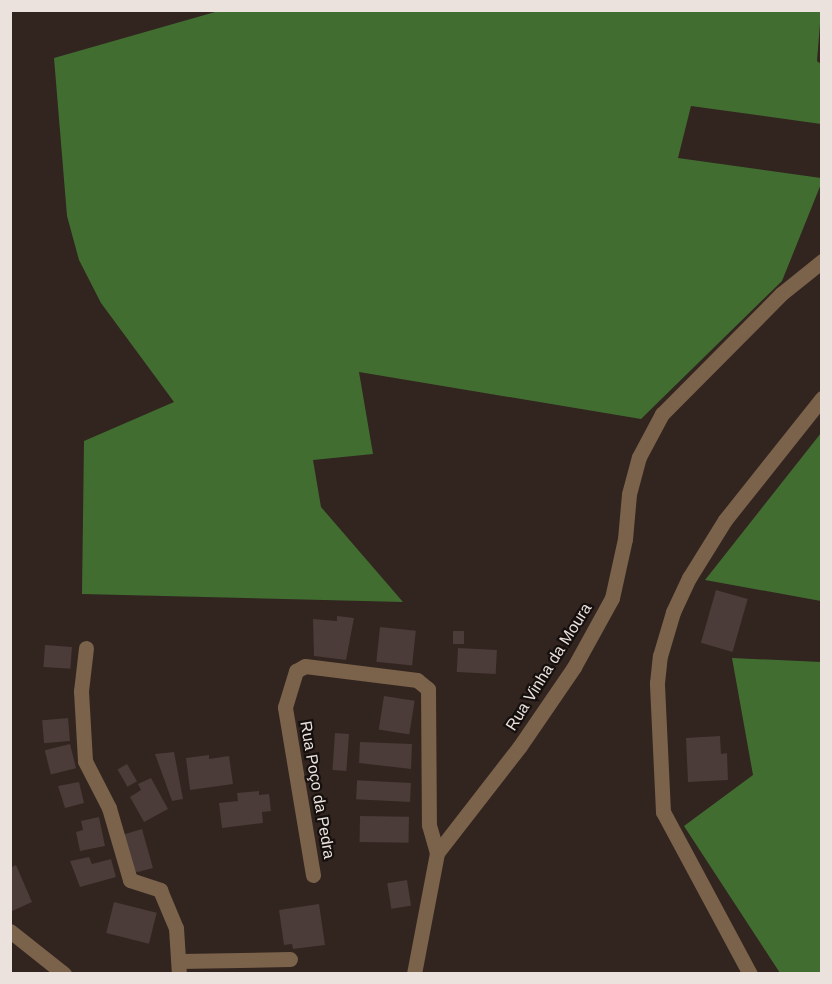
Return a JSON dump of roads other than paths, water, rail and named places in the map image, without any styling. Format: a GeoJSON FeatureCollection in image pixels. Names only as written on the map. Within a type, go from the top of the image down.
{"type":"FeatureCollection","features":[{"type":"Feature","properties":{"kind":"street","name":"Rua Vinha da Moura"},"geometry":{"type":"LineString","coordinates":[[437,853],[520,746],[574,666],[612,598],[625,539],[629,494],[639,456],[662,414],[781,294],[822,261]]}},
{"type":"Feature","properties":{"kind":"street"},"geometry":{"type":"LineString","coordinates":[[750,974],[663,812],[657,683],[660,656],[673,612],[689,578],[725,520],[822,398]]}},
{"type":"Feature","properties":{"kind":"street"},"geometry":{"type":"LineString","coordinates":[[86,648],[81,691],[85,762],[109,808],[130,880],[160,890],[176,928],[180,967],[290,958]]}},
{"type":"Feature","properties":{"kind":"street","name":"Rua Poço da Pedra"},"geometry":{"type":"LineString","coordinates":[[313,875],[285,708],[296,671],[305,666],[417,680],[428,689],[429,825],[437,853],[414,974]]}},
{"type":"Feature","properties":{"kind":"street"},"geometry":{"type":"LineString","coordinates":[[10,931],[64,974]]}}]}
